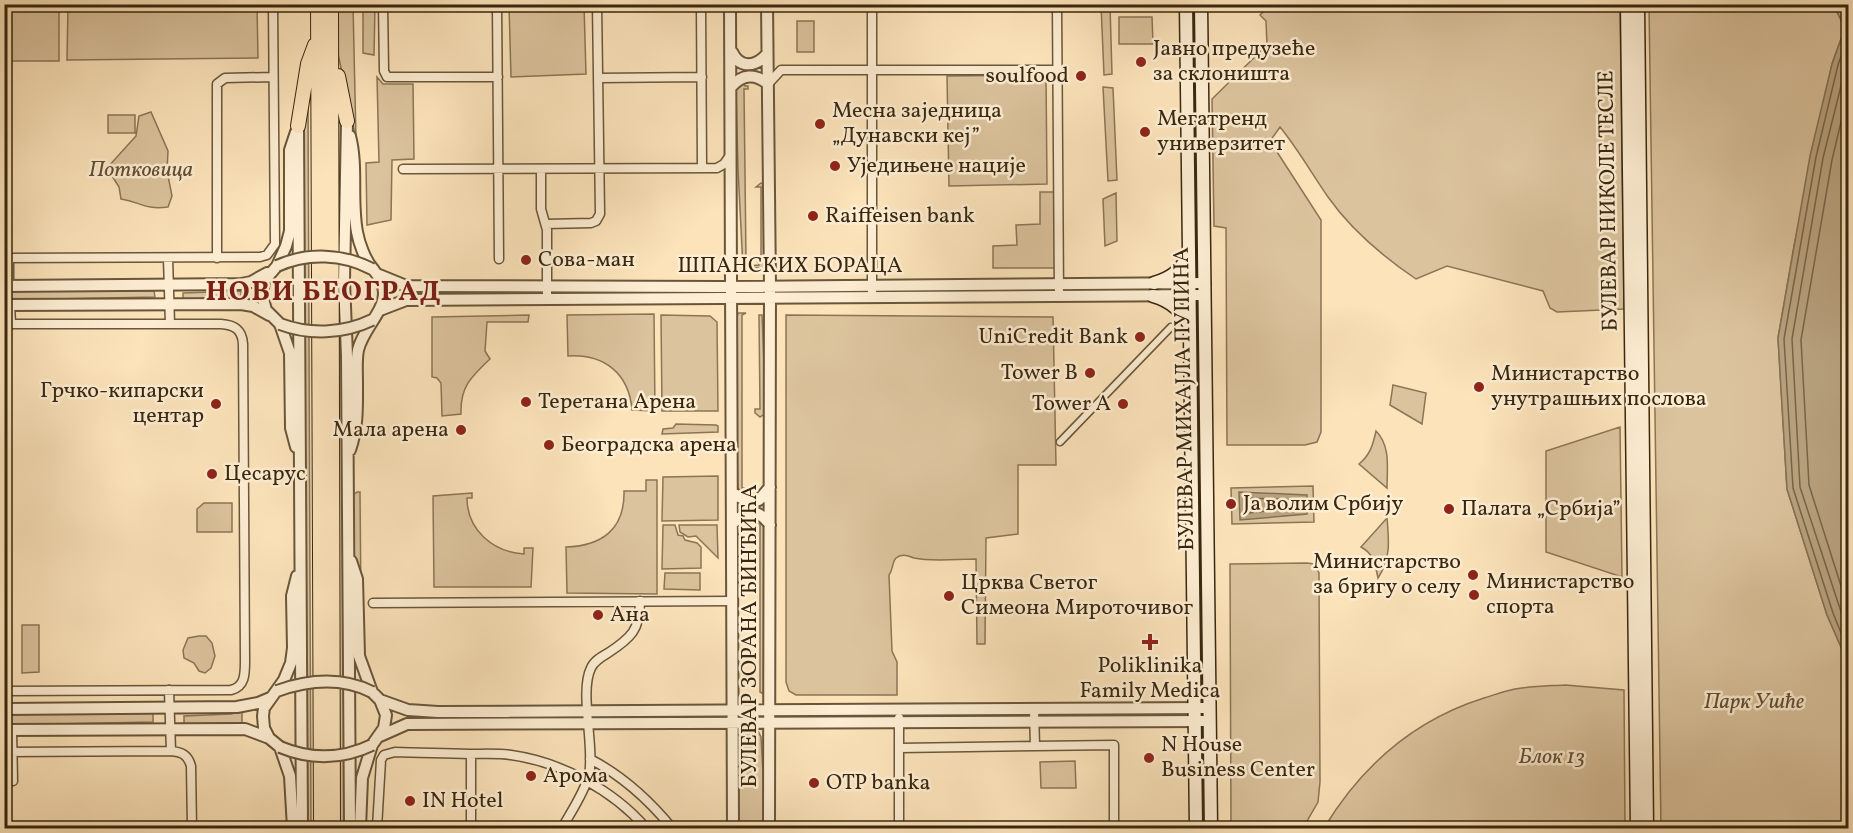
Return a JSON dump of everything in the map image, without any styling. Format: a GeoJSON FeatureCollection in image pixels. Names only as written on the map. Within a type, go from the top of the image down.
{"type":"FeatureCollection","features":[{"type":"Feature","properties":{"kind":"highway"},"geometry":{"type":"LineString","coordinates":[[318,4],[347,121]]}},
{"type":"Feature","properties":{"kind":"highway"},"geometry":{"type":"LineString","coordinates":[[321,828],[325,35],[331,4]]}},
{"type":"Feature","properties":{"kind":"highway"},"geometry":{"type":"LineString","coordinates":[[298,126],[308,64],[325,35]]}},
{"type":"Feature","properties":{"kind":"highway"},"geometry":{"type":"LineString","coordinates":[[325,35],[333,828]]}},
{"type":"Feature","properties":{"kind":"main road","name":"БУЛЕВАР МИХАЈЛА ПУПИНА"},"geometry":{"type":"LineString","coordinates":[[1186,4],[1196,828]]}},
{"type":"Feature","properties":{"kind":"main road","name":"БУЛЕВАР МИХАЈЛА ПУПИНА"},"geometry":{"type":"LineString","coordinates":[[1201,4],[1211,828]]}},
{"type":"Feature","properties":{"kind":"main road","name":"БУЛЕВАР НИКОЛЕ ТЕСЛЕ"},"geometry":{"type":"LineString","coordinates":[[1627,4],[1638,828]]}},
{"type":"Feature","properties":{"kind":"main road","name":"БУЛЕВАР НИКОЛЕ ТЕСЛЕ"},"geometry":{"type":"LineString","coordinates":[[1638,4],[1647,828]]}},
{"type":"Feature","properties":{"kind":"main road"},"geometry":{"type":"LineString","coordinates":[[1189,254],[1176,273],[1153,290],[1182,313],[1190,327]]}},
{"type":"Feature","properties":{"kind":"main road"},"geometry":{"type":"LineString","coordinates":[[1193,507],[1207,506]]}},
{"type":"Feature","properties":{"kind":"street"},"geometry":{"type":"LineString","coordinates":[[273,4],[275,244],[267,255],[217,258],[7,258],[7,286],[242,284],[251,282],[274,268],[302,259],[332,256],[359,262],[375,272]]}},
{"type":"Feature","properties":{"kind":"street"},"geometry":{"type":"LineString","coordinates":[[383,4],[384,71],[387,77],[498,77]]}},
{"type":"Feature","properties":{"kind":"street"},"geometry":{"type":"LineString","coordinates":[[497,4],[499,259]]}},
{"type":"Feature","properties":{"kind":"street"},"geometry":{"type":"LineString","coordinates":[[546,224],[591,223],[596,221],[600,214],[597,4]]}},
{"type":"Feature","properties":{"kind":"street"},"geometry":{"type":"LineString","coordinates":[[701,4],[702,168]]}},
{"type":"Feature","properties":{"kind":"street","name":"БУЛЕВАР ЗОРАНА ЂИНЂИЋА"},"geometry":{"type":"LineString","coordinates":[[730,4],[733,828]]}},
{"type":"Feature","properties":{"kind":"street","name":"БУЛЕВАР ЗОРАНА ЂИНЂИЋА"},"geometry":{"type":"LineString","coordinates":[[767,4],[770,286],[769,828]]}},
{"type":"Feature","properties":{"kind":"street"},"geometry":{"type":"LineString","coordinates":[[872,4],[872,297]]}},
{"type":"Feature","properties":{"kind":"street"},"geometry":{"type":"LineString","coordinates":[[1057,4],[1059,296]]}},
{"type":"Feature","properties":{"kind":"street"},"geometry":{"type":"LineString","coordinates":[[731,51],[735,59],[748,65],[758,63],[768,54],[781,70]]}},
{"type":"Feature","properties":{"kind":"street"},"geometry":{"type":"LineString","coordinates":[[731,87],[746,76],[759,77],[768,84],[781,70],[1058,70]]}},
{"type":"Feature","properties":{"kind":"street"},"geometry":{"type":"LineString","coordinates":[[217,258],[217,84],[225,78],[273,77]]}},
{"type":"Feature","properties":{"kind":"street"},"geometry":{"type":"LineString","coordinates":[[599,78],[702,77]]}},
{"type":"Feature","properties":{"kind":"street"},"geometry":{"type":"LineString","coordinates":[[347,121],[354,150],[357,231],[362,247],[384,290],[384,302],[360,343],[357,354],[357,414],[355,436],[348,459]]}},
{"type":"Feature","properties":{"kind":"street"},"geometry":{"type":"LineString","coordinates":[[347,121],[344,280],[348,459],[350,828]]}},
{"type":"Feature","properties":{"kind":"street"},"geometry":{"type":"LineString","coordinates":[[270,316],[263,302],[262,288],[286,246],[290,231],[290,150],[298,126]]}},
{"type":"Feature","properties":{"kind":"street"},"geometry":{"type":"LineString","coordinates":[[298,126],[302,828]]}},
{"type":"Feature","properties":{"kind":"street"},"geometry":{"type":"LineString","coordinates":[[403,169],[717,168],[724,164],[731,154]]}},
{"type":"Feature","properties":{"kind":"street"},"geometry":{"type":"LineString","coordinates":[[717,168],[724,172],[731,181]]}},
{"type":"Feature","properties":{"kind":"street"},"geometry":{"type":"LineString","coordinates":[[541,169],[541,209],[546,224],[547,299]]}},
{"type":"Feature","properties":{"kind":"street"},"geometry":{"type":"LineString","coordinates":[[168,258],[170,324]]}},
{"type":"Feature","properties":{"kind":"street","name":"ШПАНСКИХ БОРАЦА"},"geometry":{"type":"LineString","coordinates":[[375,272],[406,286],[547,286],[732,292],[770,298],[1059,296],[1205,289]]}},
{"type":"Feature","properties":{"kind":"street","name":"ШПАНСКИХ БОРАЦА"},"geometry":{"type":"LineString","coordinates":[[380,310],[406,300],[547,299],[732,292],[770,286],[1059,284],[1153,290]]}},
{"type":"Feature","properties":{"kind":"street"},"geometry":{"type":"LineString","coordinates":[[372,320],[356,327],[329,332],[298,329],[280,324],[253,306],[241,304],[7,305],[8,324],[230,325],[237,328],[242,336],[245,662],[242,683],[234,690],[8,691],[9,709],[170,709],[244,706],[258,703],[274,694],[309,682],[331,682],[347,683],[408,711],[1034,710],[1195,715]]}},
{"type":"Feature","properties":{"kind":"street"},"geometry":{"type":"LineString","coordinates":[[280,324],[290,353],[291,428],[300,463]]}},
{"type":"Feature","properties":{"kind":"street"},"geometry":{"type":"LineString","coordinates":[[1060,442],[1171,327]]}},
{"type":"Feature","properties":{"kind":"street"},"geometry":{"type":"LineString","coordinates":[[732,492],[751,501],[759,500],[770,487]]}},
{"type":"Feature","properties":{"kind":"street"},"geometry":{"type":"LineString","coordinates":[[732,524],[740,516],[752,512],[765,518],[770,525]]}},
{"type":"Feature","properties":{"kind":"street"},"geometry":{"type":"LineString","coordinates":[[348,554],[357,579],[359,656],[376,696],[385,709],[386,720],[362,778],[360,828]]}},
{"type":"Feature","properties":{"kind":"street"},"geometry":{"type":"LineString","coordinates":[[269,738],[264,728],[264,708],[284,680],[293,657],[292,596],[301,558]]}},
{"type":"Feature","properties":{"kind":"street"},"geometry":{"type":"LineString","coordinates":[[373,603],[732,600]]}},
{"type":"Feature","properties":{"kind":"street"},"geometry":{"type":"LineString","coordinates":[[562,828],[586,782],[590,759],[588,684],[590,669],[598,660],[631,635],[638,623],[640,602]]}},
{"type":"Feature","properties":{"kind":"street"},"geometry":{"type":"LineString","coordinates":[[170,690],[171,751]]}},
{"type":"Feature","properties":{"kind":"street"},"geometry":{"type":"LineString","coordinates":[[899,710],[900,828]]}},
{"type":"Feature","properties":{"kind":"street"},"geometry":{"type":"LineString","coordinates":[[1034,710],[1035,746]]}},
{"type":"Feature","properties":{"kind":"street"},"geometry":{"type":"LineString","coordinates":[[13,781],[8,730],[245,729],[269,738],[280,747],[309,756],[330,757],[345,755],[407,724],[1034,722],[1209,714]]}},
{"type":"Feature","properties":{"kind":"street"},"geometry":{"type":"LineString","coordinates":[[899,748],[1114,745],[1114,828]]}},
{"type":"Feature","properties":{"kind":"street"},"geometry":{"type":"LineString","coordinates":[[280,747],[290,776],[293,828]]}},
{"type":"Feature","properties":{"kind":"street"},"geometry":{"type":"LineString","coordinates":[[9,752],[171,751],[183,753],[190,762],[192,828]]}},
{"type":"Feature","properties":{"kind":"street"},"geometry":{"type":"LineString","coordinates":[[377,828],[381,760],[384,755],[395,752],[508,755],[530,759],[554,767],[601,789],[646,828]]}},
{"type":"Feature","properties":{"kind":"street"},"geometry":{"type":"LineString","coordinates":[[471,754],[471,828]]}},
{"type":"Feature","properties":{"kind":"street"},"geometry":{"type":"LineString","coordinates":[[590,759],[613,772],[649,801],[672,828]]}},
{"type":"Feature","properties":{"kind":"green space"},"geometry":{"type":"Polygon","coordinates":[[[4,5],[59,5],[59,61],[5,61],[4,5]]]}},
{"type":"Feature","properties":{"kind":"green space"},"geometry":{"type":"Polygon","coordinates":[[[68,5],[257,5],[258,58],[67,60],[68,5]]]}},
{"type":"Feature","properties":{"kind":"green space"},"geometry":{"type":"Polygon","coordinates":[[[337,5],[353,5],[356,139],[337,49],[337,5]]]}},
{"type":"Feature","properties":{"kind":"green space"},"geometry":{"type":"Polygon","coordinates":[[[363,5],[375,5],[374,55],[363,53],[363,5]]]}},
{"type":"Feature","properties":{"kind":"green space"},"geometry":{"type":"Polygon","coordinates":[[[509,5],[584,5],[586,74],[511,77],[509,5]]]}},
{"type":"Feature","properties":{"kind":"green space"},"geometry":{"type":"Polygon","coordinates":[[[1101,5],[1110,5],[1112,74],[1104,75],[1101,5]]]}},
{"type":"Feature","properties":{"kind":"green space"},"geometry":{"type":"Polygon","coordinates":[[[1262,5],[1620,5],[1624,309],[1557,312],[1550,308],[1543,291],[1447,266],[1416,279],[1380,252],[1347,221],[1280,127],[1270,141],[1321,220],[1321,432],[1317,442],[1305,445],[1227,445],[1226,228],[1214,226],[1212,99],[1267,45],[1266,21],[1260,15],[1266,9],[1262,5]]]}},
{"type":"Feature","properties":{"kind":"green space","name":"Парк Ушће"},"geometry":{"type":"Polygon","coordinates":[[[1649,5],[1838,5],[1836,10],[1845,28],[1832,64],[1794,246],[1778,338],[1787,489],[1827,615],[1848,663],[1848,828],[1661,828],[1649,5]]]}},
{"type":"Feature","properties":{"kind":"green space"},"geometry":{"type":"Polygon","coordinates":[[[1119,17],[1152,17],[1153,44],[1119,44],[1119,17]]]}},
{"type":"Feature","properties":{"kind":"green space"},"geometry":{"type":"Polygon","coordinates":[[[797,21],[814,21],[814,52],[797,52],[797,21]]]}},
{"type":"Feature","properties":{"kind":"green space"},"geometry":{"type":"Polygon","coordinates":[[[1046,75],[1047,184],[949,186],[947,76],[1046,75]]]}},
{"type":"Feature","properties":{"kind":"green space"},"geometry":{"type":"Polygon","coordinates":[[[377,77],[383,84],[413,84],[414,159],[392,160],[391,220],[367,225],[366,163],[379,162],[377,77]]]}},
{"type":"Feature","properties":{"kind":"green space"},"geometry":{"type":"Polygon","coordinates":[[[743,83],[748,86],[748,89],[744,89],[746,258],[750,259],[746,264],[759,265],[757,259],[761,259],[761,187],[756,187],[761,183],[764,184],[767,268],[743,268],[736,89],[743,83]]]}},
{"type":"Feature","properties":{"kind":"green space"},"geometry":{"type":"Polygon","coordinates":[[[1103,87],[1113,88],[1117,180],[1108,181],[1103,87]]]}},
{"type":"Feature","properties":{"kind":"green space"},"geometry":{"type":"Polygon","coordinates":[[[308,96],[311,828],[306,828],[304,125],[308,96]]]}},
{"type":"Feature","properties":{"kind":"green space"},"geometry":{"type":"Polygon","coordinates":[[[337,99],[343,125],[345,828],[340,828],[337,99]]]}},
{"type":"Feature","properties":{"kind":"green space","name":"Потковица"},"geometry":{"type":"Polygon","coordinates":[[[151,112],[168,151],[167,171],[172,196],[168,207],[148,207],[121,199],[119,187],[107,168],[136,136],[139,116],[151,112]]]}},
{"type":"Feature","properties":{"kind":"green space"},"geometry":{"type":"Polygon","coordinates":[[[108,115],[135,115],[135,133],[108,133],[108,115]]]}},
{"type":"Feature","properties":{"kind":"green space"},"geometry":{"type":"Polygon","coordinates":[[[1040,192],[1055,192],[1055,268],[993,268],[993,246],[1017,245],[1016,225],[1040,224],[1040,192]]]}},
{"type":"Feature","properties":{"kind":"green space"},"geometry":{"type":"Polygon","coordinates":[[[1116,193],[1117,241],[1105,246],[1103,199],[1116,193]]]}},
{"type":"Feature","properties":{"kind":"green space"},"geometry":{"type":"Polygon","coordinates":[[[5,290],[154,291],[155,297],[5,300],[5,290]]]}},
{"type":"Feature","properties":{"kind":"green space"},"geometry":{"type":"Polygon","coordinates":[[[241,291],[241,300],[183,300],[183,293],[241,291]]]}},
{"type":"Feature","properties":{"kind":"green space"},"geometry":{"type":"Polygon","coordinates":[[[738,313],[746,313],[742,315],[742,488],[748,488],[748,494],[742,494],[738,488],[737,479],[736,321],[738,313]]]}},
{"type":"Feature","properties":{"kind":"green space"},"geometry":{"type":"Polygon","coordinates":[[[654,314],[655,411],[632,410],[626,386],[612,368],[593,358],[568,356],[567,315],[654,314]]]}},
{"type":"Feature","properties":{"kind":"green space"},"geometry":{"type":"Polygon","coordinates":[[[529,315],[528,322],[487,322],[485,351],[490,359],[468,383],[462,397],[461,414],[442,416],[441,383],[437,378],[432,377],[432,317],[529,315]]]}},
{"type":"Feature","properties":{"kind":"green space"},"geometry":{"type":"Polygon","coordinates":[[[661,315],[710,316],[717,322],[718,411],[662,411],[661,315]]]}},
{"type":"Feature","properties":{"kind":"green space"},"geometry":{"type":"Polygon","coordinates":[[[759,315],[762,315],[766,413],[760,417],[755,413],[755,409],[760,409],[759,315]]]}},
{"type":"Feature","properties":{"kind":"green space"},"geometry":{"type":"Polygon","coordinates":[[[786,315],[1053,317],[1056,465],[1018,465],[1018,534],[986,538],[985,644],[977,644],[976,559],[928,560],[905,555],[898,556],[889,575],[892,651],[897,662],[897,695],[796,695],[789,691],[786,682],[786,315]]]}},
{"type":"Feature","properties":{"kind":"green space"},"geometry":{"type":"Polygon","coordinates":[[[1393,385],[1426,393],[1422,424],[1390,405],[1393,385]]]}},
{"type":"Feature","properties":{"kind":"green space"},"geometry":{"type":"Polygon","coordinates":[[[676,424],[716,425],[718,432],[662,434],[663,429],[673,428],[676,424]]]}},
{"type":"Feature","properties":{"kind":"green space"},"geometry":{"type":"Polygon","coordinates":[[[1620,427],[1622,577],[1546,552],[1546,451],[1620,427]]]}},
{"type":"Feature","properties":{"kind":"green space"},"geometry":{"type":"Polygon","coordinates":[[[1376,431],[1386,451],[1387,488],[1359,464],[1366,457],[1376,431]]]}},
{"type":"Feature","properties":{"kind":"green space"},"geometry":{"type":"Polygon","coordinates":[[[718,476],[718,520],[662,521],[663,477],[718,476]]]}},
{"type":"Feature","properties":{"kind":"green space"},"geometry":{"type":"Polygon","coordinates":[[[646,480],[657,480],[657,594],[567,593],[566,547],[590,543],[609,533],[620,516],[624,491],[646,491],[646,480]]]}},
{"type":"Feature","properties":{"kind":"green space"},"geometry":{"type":"Polygon","coordinates":[[[1313,486],[1314,522],[1232,524],[1231,488],[1313,486]]]}},
{"type":"Feature","properties":{"kind":"green space"},"geometry":{"type":"Polygon","coordinates":[[[360,492],[361,603],[352,544],[352,496],[360,492]]]}},
{"type":"Feature","properties":{"kind":"green space"},"geometry":{"type":"Polygon","coordinates":[[[472,493],[472,498],[467,498],[468,510],[477,529],[484,537],[492,544],[513,552],[524,554],[524,548],[533,548],[531,587],[434,587],[433,496],[472,493]]]}},
{"type":"Feature","properties":{"kind":"green space"},"geometry":{"type":"Polygon","coordinates":[[[204,503],[232,503],[232,532],[197,532],[197,509],[204,503]]]}},
{"type":"Feature","properties":{"kind":"green space"},"geometry":{"type":"Polygon","coordinates":[[[757,516],[763,521],[765,530],[765,695],[760,692],[760,524],[755,523],[757,516]]]}},
{"type":"Feature","properties":{"kind":"green space"},"geometry":{"type":"Polygon","coordinates":[[[1387,518],[1387,556],[1378,578],[1371,556],[1361,547],[1387,518]]]}},
{"type":"Feature","properties":{"kind":"green space"},"geometry":{"type":"Polygon","coordinates":[[[663,525],[675,525],[678,535],[701,547],[701,568],[662,569],[663,525]]]}},
{"type":"Feature","properties":{"kind":"green space"},"geometry":{"type":"Polygon","coordinates":[[[679,525],[717,525],[718,558],[696,536],[688,537],[680,532],[679,525]]]}},
{"type":"Feature","properties":{"kind":"green space"},"geometry":{"type":"Polygon","coordinates":[[[1230,564],[1314,564],[1319,573],[1320,782],[1318,802],[1303,828],[1231,828],[1230,564]]]}},
{"type":"Feature","properties":{"kind":"green space"},"geometry":{"type":"Polygon","coordinates":[[[665,573],[700,573],[700,590],[664,589],[665,573]]]}},
{"type":"Feature","properties":{"kind":"green space"},"geometry":{"type":"Polygon","coordinates":[[[22,625],[39,625],[39,672],[22,673],[22,625]]]}},
{"type":"Feature","properties":{"kind":"green space"},"geometry":{"type":"Polygon","coordinates":[[[206,636],[212,643],[215,656],[211,668],[205,673],[199,671],[194,663],[184,658],[183,650],[188,638],[206,636]]]}},
{"type":"Feature","properties":{"kind":"green space","name":"Блок 13"},"geometry":{"type":"Polygon","coordinates":[[[1565,685],[1624,690],[1625,828],[1324,828],[1355,785],[1372,766],[1412,733],[1435,719],[1459,707],[1507,691],[1527,687],[1565,685]]]}},
{"type":"Feature","properties":{"kind":"green space"},"geometry":{"type":"Polygon","coordinates":[[[242,711],[242,723],[184,724],[184,716],[231,714],[242,711]]]}},
{"type":"Feature","properties":{"kind":"green space"},"geometry":{"type":"Polygon","coordinates":[[[4,713],[153,713],[153,722],[5,725],[4,713]]]}},
{"type":"Feature","properties":{"kind":"green space"},"geometry":{"type":"Polygon","coordinates":[[[747,729],[758,731],[761,737],[766,828],[737,828],[736,747],[742,732],[747,729]]]}},
{"type":"Feature","properties":{"kind":"green space"},"geometry":{"type":"Polygon","coordinates":[[[1075,761],[1076,788],[1041,788],[1040,762],[1075,761]]]}},
{"type":"Feature","properties":{"kind":"water"},"geometry":{"type":"Polygon","coordinates":[[[1838,5],[1848,5],[1848,663],[1827,615],[1787,489],[1778,338],[1810,156],[1832,64],[1845,28],[1836,10],[1838,5]]]}},
{"type":"Feature","properties":{"kind":"water"},"geometry":{"type":"Polygon","coordinates":[[[1239,492],[1307,495],[1307,514],[1240,520],[1239,492]]]}},
{"type":"Feature","properties":{"kind":"place","name":"Јавно предузеће за склоништа"},"geometry":{"type":"Point","coordinates":[1141,62]}},
{"type":"Feature","properties":{"kind":"place","name":"soulfood"},"geometry":{"type":"Point","coordinates":[1081,76]}},
{"type":"Feature","properties":{"kind":"place","name":"Месна заједница „Дунавски кеј”"},"geometry":{"type":"Point","coordinates":[820,124]}},
{"type":"Feature","properties":{"kind":"place","name":"Мегатренд универзитет"},"geometry":{"type":"Point","coordinates":[1145,132]}},
{"type":"Feature","properties":{"kind":"place","name":"Уједињене нације"},"geometry":{"type":"Point","coordinates":[835,166]}},
{"type":"Feature","properties":{"kind":"place","name":"Raiffeisen bank"},"geometry":{"type":"Point","coordinates":[813,216]}},
{"type":"Feature","properties":{"kind":"place","name":"Сова-ман"},"geometry":{"type":"Point","coordinates":[526,260]}},
{"type":"Feature","properties":{"kind":"place","name":"UniCredit Bank"},"geometry":{"type":"Point","coordinates":[1140,337]}},
{"type":"Feature","properties":{"kind":"place","name":"Tower B"},"geometry":{"type":"Point","coordinates":[1090,373]}},
{"type":"Feature","properties":{"kind":"place","name":"Министарство унутрашњих послова"},"geometry":{"type":"Point","coordinates":[1479,387]}},
{"type":"Feature","properties":{"kind":"place","name":"Теретана Арена"},"geometry":{"type":"Point","coordinates":[526,402]}},
{"type":"Feature","properties":{"kind":"place","name":"Грчко-кипарски центар"},"geometry":{"type":"Point","coordinates":[216,404]}},
{"type":"Feature","properties":{"kind":"place","name":"Tower A"},"geometry":{"type":"Point","coordinates":[1123,404]}},
{"type":"Feature","properties":{"kind":"place","name":"Мала арена"},"geometry":{"type":"Point","coordinates":[461,430]}},
{"type":"Feature","properties":{"kind":"place","name":"Београдска арена"},"geometry":{"type":"Point","coordinates":[549,445]}},
{"type":"Feature","properties":{"kind":"place","name":"Цесарус"},"geometry":{"type":"Point","coordinates":[212,474]}},
{"type":"Feature","properties":{"kind":"place","name":"Ја волим Србију"},"geometry":{"type":"Point","coordinates":[1231,504]}},
{"type":"Feature","properties":{"kind":"place","name":"Палата „Србија”"},"geometry":{"type":"Point","coordinates":[1449,509]}},
{"type":"Feature","properties":{"kind":"place","name":"Министарство за бригу о селу"},"geometry":{"type":"Point","coordinates":[1473,575]}},
{"type":"Feature","properties":{"kind":"place","name":"Министарство спорта"},"geometry":{"type":"Point","coordinates":[1474,595]}},
{"type":"Feature","properties":{"kind":"place","name":"Црква Светог Симеона Мироточивог"},"geometry":{"type":"Point","coordinates":[949,596]}},
{"type":"Feature","properties":{"kind":"place","name":"Ана"},"geometry":{"type":"Point","coordinates":[598,615]}},
{"type":"Feature","properties":{"kind":"place","name":"Poliklinika Family Medica"},"geometry":{"type":"Point","coordinates":[1150,642]}},
{"type":"Feature","properties":{"kind":"place","name":"N House Business Center"},"geometry":{"type":"Point","coordinates":[1149,758]}},
{"type":"Feature","properties":{"kind":"place","name":"Арома"},"geometry":{"type":"Point","coordinates":[531,776]}},
{"type":"Feature","properties":{"kind":"place","name":"OTP banka"},"geometry":{"type":"Point","coordinates":[814,783]}},
{"type":"Feature","properties":{"kind":"place","name":"IN Hotel"},"geometry":{"type":"Point","coordinates":[410,801]}},
{"type":"Feature","properties":{"kind":"district","name":"НОВИ БЕОГРАД"},"geometry":{"type":"Point","coordinates":[324,292]}}]}
